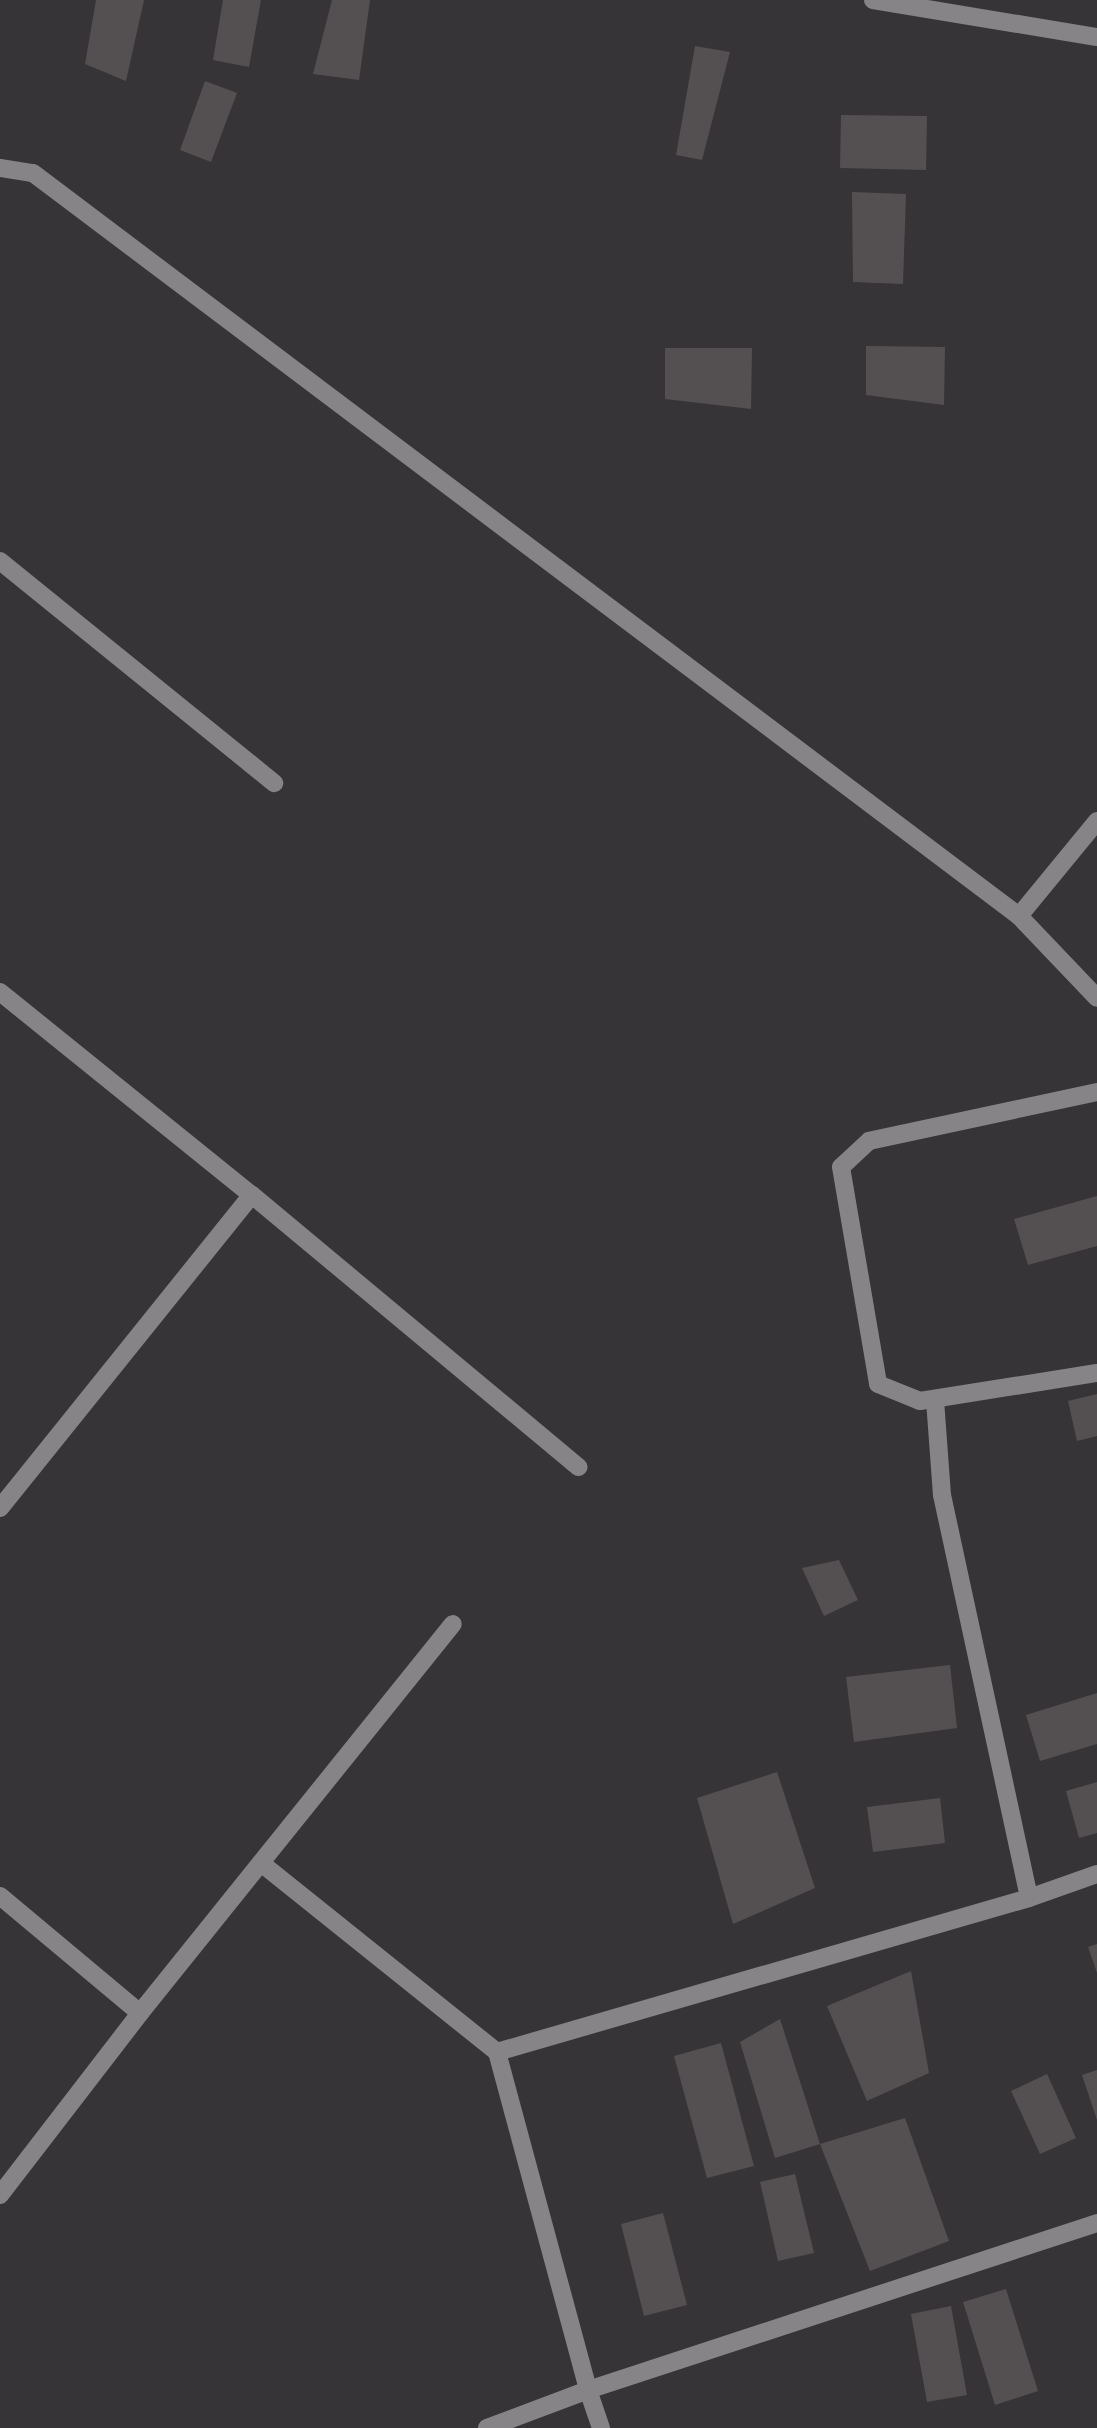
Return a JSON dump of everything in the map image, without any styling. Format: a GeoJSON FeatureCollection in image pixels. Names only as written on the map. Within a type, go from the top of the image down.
{"type":"FeatureCollection","features":[{"type":"Feature","properties":{"kind":"street"},"geometry":{"type":"LineString","coordinates":[[873,0],[1097,37]]}},
{"type":"Feature","properties":{"kind":"street"},"geometry":{"type":"LineString","coordinates":[[0,168],[33,173],[1019,916],[1097,998]]}},
{"type":"Feature","properties":{"kind":"street"},"geometry":{"type":"LineString","coordinates":[[0,561],[274,783]]}},
{"type":"Feature","properties":{"kind":"street"},"geometry":{"type":"LineString","coordinates":[[1019,916],[1097,821]]}},
{"type":"Feature","properties":{"kind":"street"},"geometry":{"type":"LineString","coordinates":[[0,992],[252,1195],[579,1466]]}},
{"type":"Feature","properties":{"kind":"street"},"geometry":{"type":"LineString","coordinates":[[1097,1092],[869,1141],[841,1167],[878,1384],[920,1401],[1097,1373]]}},
{"type":"Feature","properties":{"kind":"street"},"geometry":{"type":"LineString","coordinates":[[0,1508],[252,1195]]}},
{"type":"Feature","properties":{"kind":"street"},"geometry":{"type":"LineString","coordinates":[[935,1400],[942,1495],[1029,1898]]}},
{"type":"Feature","properties":{"kind":"street"},"geometry":{"type":"LineString","coordinates":[[0,2195],[140,2013],[453,1624]]}},
{"type":"Feature","properties":{"kind":"street"},"geometry":{"type":"LineString","coordinates":[[261,1863],[497,2052],[588,2390],[601,2428]]}},
{"type":"Feature","properties":{"kind":"street"},"geometry":{"type":"LineString","coordinates":[[497,2052],[1029,1898],[1097,1874]]}},
{"type":"Feature","properties":{"kind":"street"},"geometry":{"type":"LineString","coordinates":[[0,1896],[140,2013]]}},
{"type":"Feature","properties":{"kind":"street"},"geometry":{"type":"LineString","coordinates":[[487,2428],[588,2390],[1097,2223]]}},
{"type":"Feature","properties":{"kind":"building"},"geometry":{"type":"Polygon","coordinates":[[[96,0],[144,0],[126,81],[85,64],[96,0]]]}},
{"type":"Feature","properties":{"kind":"building"},"geometry":{"type":"Polygon","coordinates":[[[223,0],[261,0],[249,67],[213,60],[223,0]]]}},
{"type":"Feature","properties":{"kind":"building"},"geometry":{"type":"Polygon","coordinates":[[[332,0],[370,0],[359,80],[313,74],[332,0]]]}},
{"type":"Feature","properties":{"kind":"building"},"geometry":{"type":"Polygon","coordinates":[[[695,46],[730,52],[702,160],[676,155],[695,46]]]}},
{"type":"Feature","properties":{"kind":"building"},"geometry":{"type":"Polygon","coordinates":[[[205,81],[237,93],[211,162],[180,150],[205,81]]]}},
{"type":"Feature","properties":{"kind":"building"},"geometry":{"type":"Polygon","coordinates":[[[841,115],[927,116],[926,170],[840,168],[841,115]]]}},
{"type":"Feature","properties":{"kind":"building"},"geometry":{"type":"Polygon","coordinates":[[[852,192],[906,194],[903,284],[853,282],[852,192]]]}},
{"type":"Feature","properties":{"kind":"building"},"geometry":{"type":"Polygon","coordinates":[[[866,346],[945,347],[944,405],[866,395],[866,346]]]}},
{"type":"Feature","properties":{"kind":"building"},"geometry":{"type":"Polygon","coordinates":[[[665,348],[752,348],[751,409],[665,399],[665,348]]]}},
{"type":"Feature","properties":{"kind":"building"},"geometry":{"type":"Polygon","coordinates":[[[1097,1196],[1097,1246],[1028,1265],[1014,1219],[1097,1196]]]}},
{"type":"Feature","properties":{"kind":"building"},"geometry":{"type":"Polygon","coordinates":[[[1097,1394],[1097,1436],[1077,1441],[1068,1401],[1097,1394]]]}},
{"type":"Feature","properties":{"kind":"building"},"geometry":{"type":"Polygon","coordinates":[[[839,1560],[858,1600],[824,1616],[802,1568],[839,1560]]]}},
{"type":"Feature","properties":{"kind":"building"},"geometry":{"type":"Polygon","coordinates":[[[950,1665],[957,1728],[854,1742],[846,1677],[950,1665]]]}},
{"type":"Feature","properties":{"kind":"building"},"geometry":{"type":"Polygon","coordinates":[[[1097,1693],[1097,1744],[1040,1761],[1026,1715],[1097,1693]]]}},
{"type":"Feature","properties":{"kind":"building"},"geometry":{"type":"Polygon","coordinates":[[[777,1772],[815,1888],[733,1924],[697,1798],[777,1772]]]}},
{"type":"Feature","properties":{"kind":"building"},"geometry":{"type":"Polygon","coordinates":[[[1097,1782],[1097,1833],[1079,1838],[1066,1791],[1097,1782]]]}},
{"type":"Feature","properties":{"kind":"building"},"geometry":{"type":"Polygon","coordinates":[[[940,1798],[945,1843],[873,1852],[867,1807],[940,1798]]]}},
{"type":"Feature","properties":{"kind":"building"},"geometry":{"type":"Polygon","coordinates":[[[1097,1944],[1097,1973],[1088,1947],[1097,1944]]]}},
{"type":"Feature","properties":{"kind":"building"},"geometry":{"type":"Polygon","coordinates":[[[911,1971],[929,2073],[867,2101],[827,2006],[911,1971]]]}},
{"type":"Feature","properties":{"kind":"building"},"geometry":{"type":"Polygon","coordinates":[[[780,2019],[820,2144],[775,2158],[740,2042],[780,2019]]]}},
{"type":"Feature","properties":{"kind":"building"},"geometry":{"type":"Polygon","coordinates":[[[721,2043],[754,2166],[707,2178],[674,2056],[721,2043]]]}},
{"type":"Feature","properties":{"kind":"building"},"geometry":{"type":"Polygon","coordinates":[[[1097,2070],[1097,2120],[1082,2075],[1097,2070]]]}},
{"type":"Feature","properties":{"kind":"building"},"geometry":{"type":"Polygon","coordinates":[[[1047,2074],[1076,2138],[1040,2154],[1011,2091],[1047,2074]]]}},
{"type":"Feature","properties":{"kind":"building"},"geometry":{"type":"Polygon","coordinates":[[[905,2118],[949,2241],[870,2271],[820,2144],[905,2118]]]}},
{"type":"Feature","properties":{"kind":"building"},"geometry":{"type":"Polygon","coordinates":[[[795,2174],[814,2253],[778,2261],[760,2182],[795,2174]]]}},
{"type":"Feature","properties":{"kind":"building"},"geometry":{"type":"Polygon","coordinates":[[[663,2213],[687,2305],[644,2316],[621,2224],[663,2213]]]}},
{"type":"Feature","properties":{"kind":"building"},"geometry":{"type":"Polygon","coordinates":[[[1006,2289],[1038,2391],[995,2405],[963,2302],[1006,2289]]]}},
{"type":"Feature","properties":{"kind":"building"},"geometry":{"type":"Polygon","coordinates":[[[951,2306],[967,2395],[927,2402],[911,2314],[951,2306]]]}}]}
